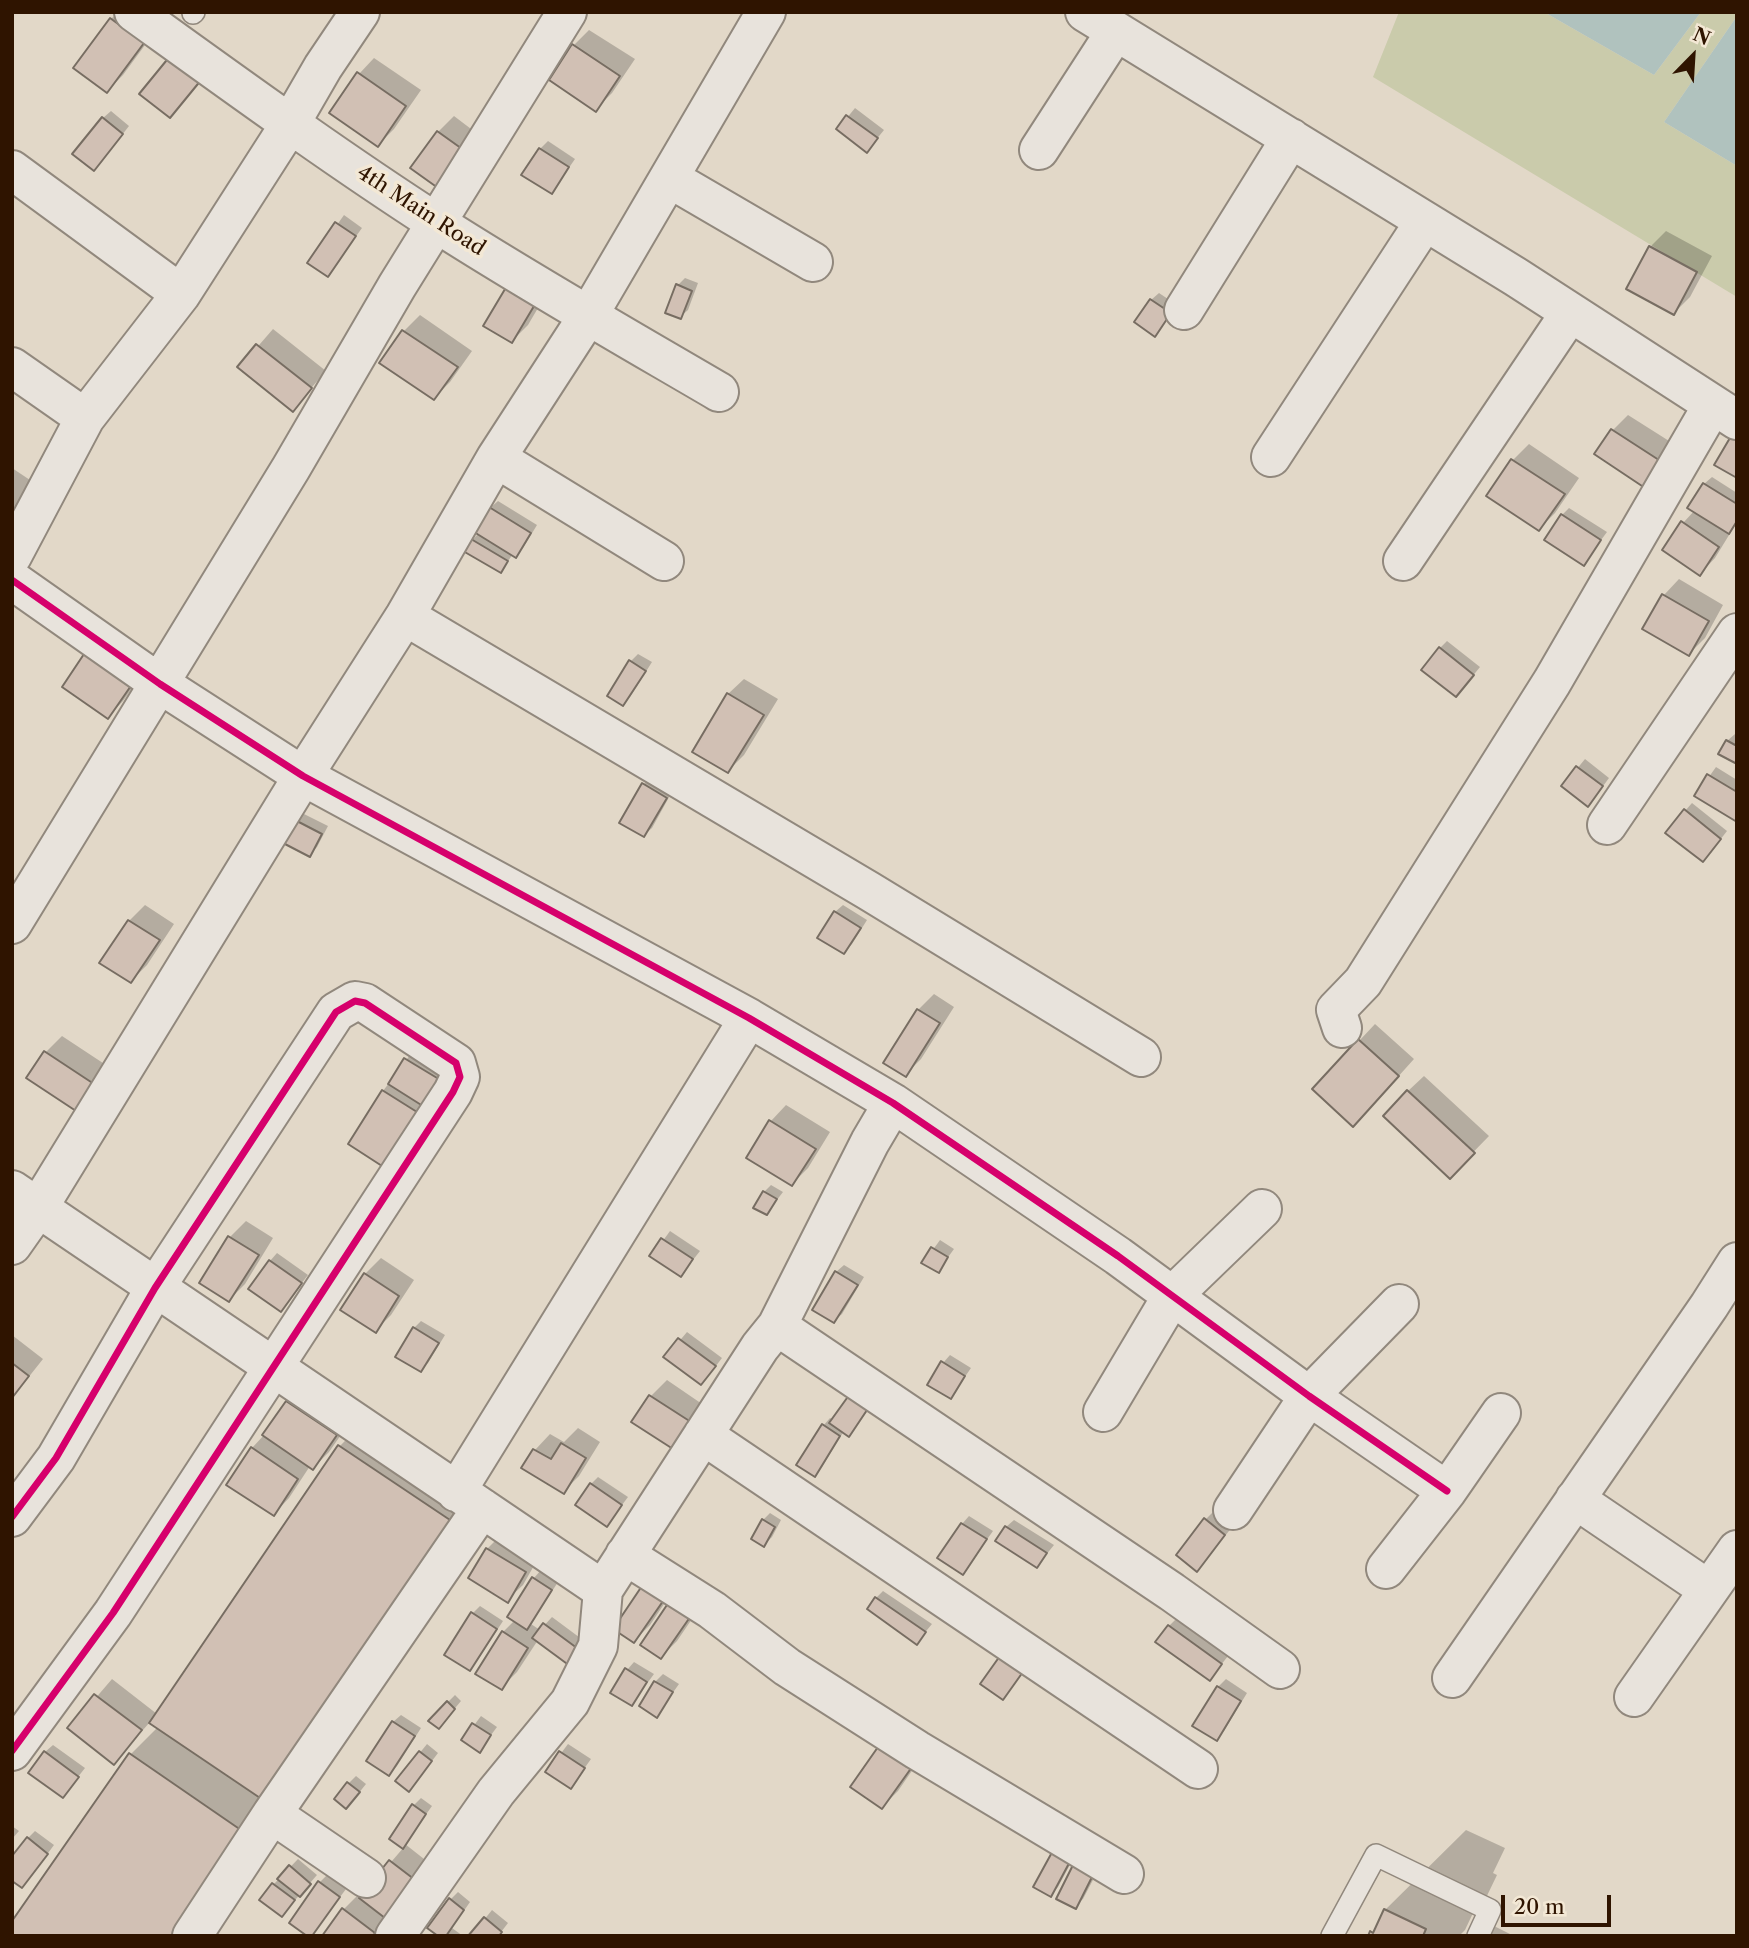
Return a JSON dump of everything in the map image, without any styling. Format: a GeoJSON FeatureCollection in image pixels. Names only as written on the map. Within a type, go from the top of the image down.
{"type":"FeatureCollection","features":[{"type":"Feature","properties":{"kind":"street","name":"4th Main Road"},"geometry":{"type":"LineString","coordinates":[[134,12],[290,124],[437,223],[588,316],[719,392]]}},
{"type":"Feature","properties":{"kind":"street"},"geometry":{"type":"LineString","coordinates":[[12,556],[85,418],[181,294],[360,12]]}},
{"type":"Feature","properties":{"kind":"street"},"geometry":{"type":"LineString","coordinates":[[12,925],[291,468],[364,340],[567,12]]}},
{"type":"Feature","properties":{"kind":"street"},"geometry":{"type":"LineString","coordinates":[[12,1245],[25,1199],[405,616],[496,458],[588,316],[766,12]]}},
{"type":"Feature","properties":{"kind":"street"},"geometry":{"type":"LineString","coordinates":[[1039,150],[1100,22],[1425,221],[1725,413],[1363,982],[1336,1010],[1342,1028]]}},
{"type":"Feature","properties":{"kind":"street"},"geometry":{"type":"LineString","coordinates":[[1184,310],[1292,138]]}},
{"type":"Feature","properties":{"kind":"street"},"geometry":{"type":"LineString","coordinates":[[12,170],[181,294]]}},
{"type":"Feature","properties":{"kind":"street"},"geometry":{"type":"LineString","coordinates":[[669,178],[813,262]]}},
{"type":"Feature","properties":{"kind":"street"},"geometry":{"type":"LineString","coordinates":[[1271,457],[1425,221]]}},
{"type":"Feature","properties":{"kind":"street"},"geometry":{"type":"LineString","coordinates":[[1403,561],[1570,313]]}},
{"type":"Feature","properties":{"kind":"street"},"geometry":{"type":"LineString","coordinates":[[12,367],[85,418]]}},
{"type":"Feature","properties":{"kind":"street"},"geometry":{"type":"LineString","coordinates":[[496,458],[664,561]]}},
{"type":"Feature","properties":{"kind":"street"},"geometry":{"type":"LineString","coordinates":[[12,580],[160,684],[303,776],[749,1018],[893,1104],[1118,1256],[1309,1396],[1447,1491]]}},
{"type":"Feature","properties":{"kind":"street"},"geometry":{"type":"LineString","coordinates":[[405,616],[857,884],[1141,1057]]}},
{"type":"Feature","properties":{"kind":"street"},"geometry":{"type":"LineString","coordinates":[[1607,825],[1737,633]]}},
{"type":"Feature","properties":{"kind":"street"},"geometry":{"type":"LineString","coordinates":[[12,1517],[56,1458],[155,1288],[336,1012],[355,1001],[365,1003],[456,1063],[460,1077],[453,1091],[113,1613],[12,1751]]}},
{"type":"Feature","properties":{"kind":"street"},"geometry":{"type":"LineString","coordinates":[[208,1930],[272,1814],[469,1500],[749,1018]]}},
{"type":"Feature","properties":{"kind":"street"},"geometry":{"type":"LineString","coordinates":[[395,1936],[496,1793],[570,1702],[598,1646],[603,1590],[776,1326],[870,1142],[893,1104]]}},
{"type":"Feature","properties":{"kind":"street"},"geometry":{"type":"LineString","coordinates":[[25,1199],[603,1590]]}},
{"type":"Feature","properties":{"kind":"street"},"geometry":{"type":"LineString","coordinates":[[1103,1412],[1172,1296],[1262,1209]]}},
{"type":"Feature","properties":{"kind":"street"},"geometry":{"type":"LineString","coordinates":[[1452,1678],[1737,1262]]}},
{"type":"Feature","properties":{"kind":"street"},"geometry":{"type":"LineString","coordinates":[[1233,1510],[1309,1396],[1399,1304]]}},
{"type":"Feature","properties":{"kind":"street"},"geometry":{"type":"LineString","coordinates":[[776,1326],[1171,1592],[1280,1669]]}},
{"type":"Feature","properties":{"kind":"street"},"geometry":{"type":"LineString","coordinates":[[1386,1569],[1447,1491],[1502,1413]]}},
{"type":"Feature","properties":{"kind":"street"},"geometry":{"type":"LineString","coordinates":[[704,1435],[1198,1769]]}},
{"type":"Feature","properties":{"kind":"street"},"geometry":{"type":"LineString","coordinates":[[1575,1499],[1709,1590]]}},
{"type":"Feature","properties":{"kind":"street"},"geometry":{"type":"LineString","coordinates":[[1634,1697],[1737,1550]]}},
{"type":"Feature","properties":{"kind":"street"},"geometry":{"type":"LineString","coordinates":[[625,1555],[712,1610],[787,1667],[830,1695],[1124,1874]]}},
{"type":"Feature","properties":{"kind":"street"},"geometry":{"type":"LineString","coordinates":[[272,1814],[366,1878]]}},
{"type":"Feature","properties":{"kind":"lane"},"geometry":{"type":"LineString","coordinates":[[1332,1936],[1376,1855],[1490,1910],[1478,1936]]}},
{"type":"Feature","properties":{"kind":"green space"},"geometry":{"type":"Polygon","coordinates":[[[1399,12],[1544,12],[1654,75],[1701,12],[1737,12],[1737,16],[1664,122],[1737,166],[1737,297],[1373,77],[1399,12]]]}},
{"type":"Feature","properties":{"kind":"shaded area"},"geometry":{"type":"Polygon","coordinates":[[[1544,12],[1701,12],[1654,75],[1544,12]]]}},
{"type":"Feature","properties":{"kind":"shaded area"},"geometry":{"type":"Polygon","coordinates":[[[1737,16],[1737,166],[1664,122],[1737,16]]]}},
{"type":"Feature","properties":{"kind":"building"},"geometry":{"type":"Polygon","coordinates":[[[110,18],[144,43],[107,93],[73,68],[110,18]]]}},
{"type":"Feature","properties":{"kind":"building"},"geometry":{"type":"Polygon","coordinates":[[[572,44],[620,76],[596,112],[549,80],[572,44]]]}},
{"type":"Feature","properties":{"kind":"building"},"geometry":{"type":"Polygon","coordinates":[[[175,50],[206,74],[170,118],[139,94],[175,50]]]}},
{"type":"Feature","properties":{"kind":"building"},"geometry":{"type":"Polygon","coordinates":[[[357,72],[406,106],[378,147],[329,113],[357,72]]]}},
{"type":"Feature","properties":{"kind":"building"},"geometry":{"type":"Polygon","coordinates":[[[846,115],[878,138],[867,153],[836,129],[846,115]]]}},
{"type":"Feature","properties":{"kind":"building"},"geometry":{"type":"Polygon","coordinates":[[[102,117],[123,134],[94,171],[72,154],[102,117]]]}},
{"type":"Feature","properties":{"kind":"building"},"geometry":{"type":"Polygon","coordinates":[[[437,131],[465,151],[438,188],[410,168],[437,131]]]}},
{"type":"Feature","properties":{"kind":"building"},"geometry":{"type":"Polygon","coordinates":[[[539,148],[569,167],[552,194],[521,175],[539,148]]]}},
{"type":"Feature","properties":{"kind":"building"},"geometry":{"type":"Polygon","coordinates":[[[335,222],[356,236],[328,277],[307,263],[335,222]]]}},
{"type":"Feature","properties":{"kind":"building"},"geometry":{"type":"Polygon","coordinates":[[[1649,246],[1697,272],[1674,315],[1626,289],[1649,246]]]}},
{"type":"Feature","properties":{"kind":"building"},"geometry":{"type":"Polygon","coordinates":[[[511,279],[540,296],[512,343],[483,326],[511,279]]]}},
{"type":"Feature","properties":{"kind":"building"},"geometry":{"type":"Polygon","coordinates":[[[676,284],[692,291],[681,319],[665,313],[676,284]]]}},
{"type":"Feature","properties":{"kind":"building"},"geometry":{"type":"Polygon","coordinates":[[[1150,299],[1171,313],[1155,337],[1134,322],[1150,299]]]}},
{"type":"Feature","properties":{"kind":"building"},"geometry":{"type":"Polygon","coordinates":[[[402,330],[458,367],[434,400],[379,363],[402,330]]]}},
{"type":"Feature","properties":{"kind":"building"},"geometry":{"type":"Polygon","coordinates":[[[256,344],[312,388],[293,412],[237,367],[256,344]]]}},
{"type":"Feature","properties":{"kind":"building"},"geometry":{"type":"Polygon","coordinates":[[[1737,426],[1737,478],[1714,465],[1737,426]]]}},
{"type":"Feature","properties":{"kind":"building"},"geometry":{"type":"Polygon","coordinates":[[[1611,429],[1662,462],[1645,488],[1594,454],[1611,429]]]}},
{"type":"Feature","properties":{"kind":"building"},"geometry":{"type":"Polygon","coordinates":[[[1511,459],[1565,494],[1539,531],[1486,496],[1511,459]]]}},
{"type":"Feature","properties":{"kind":"building"},"geometry":{"type":"Polygon","coordinates":[[[1703,483],[1737,504],[1737,521],[1729,534],[1687,508],[1703,483]]]}},
{"type":"Feature","properties":{"kind":"building"},"geometry":{"type":"Polygon","coordinates":[[[489,507],[531,533],[516,558],[474,532],[489,507]]]}},
{"type":"Feature","properties":{"kind":"building"},"geometry":{"type":"Polygon","coordinates":[[[1561,514],[1601,540],[1584,566],[1544,540],[1561,514]]]}},
{"type":"Feature","properties":{"kind":"building"},"geometry":{"type":"Polygon","coordinates":[[[1681,521],[1719,547],[1700,576],[1662,550],[1681,521]]]}},
{"type":"Feature","properties":{"kind":"building"},"geometry":{"type":"Polygon","coordinates":[[[471,539],[508,561],[501,573],[463,551],[471,539]]]}},
{"type":"Feature","properties":{"kind":"building"},"geometry":{"type":"Polygon","coordinates":[[[1662,594],[1709,621],[1689,656],[1642,629],[1662,594]]]}},
{"type":"Feature","properties":{"kind":"building"},"geometry":{"type":"Polygon","coordinates":[[[1439,647],[1474,675],[1456,697],[1421,670],[1439,647]]]}},
{"type":"Feature","properties":{"kind":"building"},"geometry":{"type":"Polygon","coordinates":[[[88,648],[135,680],[108,719],[62,687],[88,648]]]}},
{"type":"Feature","properties":{"kind":"building"},"geometry":{"type":"Polygon","coordinates":[[[629,660],[646,671],[623,706],[607,696],[629,660]]]}},
{"type":"Feature","properties":{"kind":"building"},"geometry":{"type":"Polygon","coordinates":[[[727,693],[764,715],[728,773],[692,752],[727,693]]]}},
{"type":"Feature","properties":{"kind":"building"},"geometry":{"type":"Polygon","coordinates":[[[1726,740],[1737,746],[1737,764],[1718,754],[1726,740]]]}},
{"type":"Feature","properties":{"kind":"building"},"geometry":{"type":"Polygon","coordinates":[[[1576,766],[1603,786],[1588,807],[1561,786],[1576,766]]]}},
{"type":"Feature","properties":{"kind":"building"},"geometry":{"type":"Polygon","coordinates":[[[1707,774],[1737,792],[1737,822],[1694,796],[1707,774]]]}},
{"type":"Feature","properties":{"kind":"building"},"geometry":{"type":"Polygon","coordinates":[[[642,783],[667,798],[644,837],[619,823],[642,783]]]}},
{"type":"Feature","properties":{"kind":"building"},"geometry":{"type":"Polygon","coordinates":[[[1684,809],[1721,839],[1703,862],[1665,833],[1684,809]]]}},
{"type":"Feature","properties":{"kind":"building"},"geometry":{"type":"Polygon","coordinates":[[[295,820],[322,834],[310,857],[283,843],[295,820]]]}},
{"type":"Feature","properties":{"kind":"building"},"geometry":{"type":"Polygon","coordinates":[[[834,911],[861,928],[844,954],[817,938],[834,911]]]}},
{"type":"Feature","properties":{"kind":"building"},"geometry":{"type":"Polygon","coordinates":[[[128,920],[160,940],[131,983],[99,963],[128,920]]]}},
{"type":"Feature","properties":{"kind":"building"},"geometry":{"type":"Polygon","coordinates":[[[917,1009],[940,1023],[906,1077],[883,1063],[917,1009]]]}},
{"type":"Feature","properties":{"kind":"building"},"geometry":{"type":"Polygon","coordinates":[[[1358,1039],[1399,1076],[1353,1127],[1312,1089],[1358,1039]]]}},
{"type":"Feature","properties":{"kind":"building"},"geometry":{"type":"Polygon","coordinates":[[[44,1051],[94,1084],[76,1111],[26,1078],[44,1051]]]}},
{"type":"Feature","properties":{"kind":"building"},"geometry":{"type":"Polygon","coordinates":[[[404,1058],[442,1081],[426,1108],[388,1084],[404,1058]]]}},
{"type":"Feature","properties":{"kind":"building"},"geometry":{"type":"Polygon","coordinates":[[[382,1090],[417,1112],[382,1166],[348,1144],[382,1090]]]}},
{"type":"Feature","properties":{"kind":"building"},"geometry":{"type":"Polygon","coordinates":[[[1407,1090],[1475,1153],[1450,1179],[1383,1116],[1407,1090]]]}},
{"type":"Feature","properties":{"kind":"building"},"geometry":{"type":"Polygon","coordinates":[[[769,1120],[816,1149],[792,1186],[746,1158],[769,1120]]]}},
{"type":"Feature","properties":{"kind":"building"},"geometry":{"type":"Polygon","coordinates":[[[763,1191],[777,1199],[767,1215],[753,1208],[763,1191]]]}},
{"type":"Feature","properties":{"kind":"building"},"geometry":{"type":"Polygon","coordinates":[[[228,1236],[259,1255],[229,1302],[199,1283],[228,1236]]]}},
{"type":"Feature","properties":{"kind":"building"},"geometry":{"type":"Polygon","coordinates":[[[661,1238],[693,1259],[681,1277],[649,1256],[661,1238]]]}},
{"type":"Feature","properties":{"kind":"building"},"geometry":{"type":"Polygon","coordinates":[[[931,1247],[948,1257],[939,1273],[921,1263],[931,1247]]]}},
{"type":"Feature","properties":{"kind":"building"},"geometry":{"type":"Polygon","coordinates":[[[269,1260],[302,1283],[281,1312],[248,1289],[269,1260]]]}},
{"type":"Feature","properties":{"kind":"building"},"geometry":{"type":"Polygon","coordinates":[[[835,1271],[858,1285],[834,1323],[812,1310],[835,1271]]]}},
{"type":"Feature","properties":{"kind":"building"},"geometry":{"type":"Polygon","coordinates":[[[364,1273],[399,1296],[376,1333],[340,1310],[364,1273]]]}},
{"type":"Feature","properties":{"kind":"building"},"geometry":{"type":"Polygon","coordinates":[[[413,1327],[439,1343],[421,1372],[395,1357],[413,1327]]]}},
{"type":"Feature","properties":{"kind":"building"},"geometry":{"type":"Polygon","coordinates":[[[678,1338],[716,1366],[701,1385],[663,1357],[678,1338]]]}},
{"type":"Feature","properties":{"kind":"building"},"geometry":{"type":"Polygon","coordinates":[[[941,1361],[965,1376],[951,1399],[927,1385],[941,1361]]]}},
{"type":"Feature","properties":{"kind":"building"},"geometry":{"type":"Polygon","coordinates":[[[12,1363],[29,1376],[12,1398],[12,1363]]]}},
{"type":"Feature","properties":{"kind":"building"},"geometry":{"type":"Polygon","coordinates":[[[852,1391],[871,1404],[849,1437],[829,1423],[852,1391]]]}},
{"type":"Feature","properties":{"kind":"building"},"geometry":{"type":"Polygon","coordinates":[[[649,1395],[691,1422],[673,1449],[631,1422],[649,1395]]]}},
{"type":"Feature","properties":{"kind":"building"},"geometry":{"type":"Polygon","coordinates":[[[286,1401],[337,1435],[313,1470],[262,1435],[286,1401]]]}},
{"type":"Feature","properties":{"kind":"building"},"geometry":{"type":"Polygon","coordinates":[[[822,1424],[840,1436],[815,1477],[796,1465],[822,1424]]]}},
{"type":"Feature","properties":{"kind":"building"},"geometry":{"type":"Polygon","coordinates":[[[561,1443],[586,1458],[564,1494],[521,1468],[533,1449],[551,1459],[561,1443]]]}},
{"type":"Feature","properties":{"kind":"building"},"geometry":{"type":"Polygon","coordinates":[[[338,1445],[459,1526],[269,1804],[149,1723],[338,1445]]]}},
{"type":"Feature","properties":{"kind":"building"},"geometry":{"type":"Polygon","coordinates":[[[251,1447],[298,1479],[274,1516],[226,1485],[251,1447]]]}},
{"type":"Feature","properties":{"kind":"building"},"geometry":{"type":"Polygon","coordinates":[[[590,1483],[622,1505],[607,1527],[575,1505],[590,1483]]]}},
{"type":"Feature","properties":{"kind":"building"},"geometry":{"type":"Polygon","coordinates":[[[1204,1518],[1225,1535],[1197,1572],[1176,1555],[1204,1518]]]}},
{"type":"Feature","properties":{"kind":"building"},"geometry":{"type":"Polygon","coordinates":[[[762,1519],[775,1527],[764,1547],[751,1539],[762,1519]]]}},
{"type":"Feature","properties":{"kind":"building"},"geometry":{"type":"Polygon","coordinates":[[[961,1523],[987,1539],[963,1575],[937,1558],[961,1523]]]}},
{"type":"Feature","properties":{"kind":"building"},"geometry":{"type":"Polygon","coordinates":[[[1005,1526],[1047,1553],[1037,1568],[995,1541],[1005,1526]]]}},
{"type":"Feature","properties":{"kind":"building"},"geometry":{"type":"Polygon","coordinates":[[[486,1548],[526,1572],[508,1603],[468,1578],[486,1548]]]}},
{"type":"Feature","properties":{"kind":"building"},"geometry":{"type":"Polygon","coordinates":[[[532,1577],[552,1590],[527,1630],[507,1617],[532,1577]]]}},
{"type":"Feature","properties":{"kind":"building"},"geometry":{"type":"Polygon","coordinates":[[[648,1577],[670,1591],[634,1643],[613,1629],[648,1577]]]}},
{"type":"Feature","properties":{"kind":"building"},"geometry":{"type":"Polygon","coordinates":[[[675,1593],[697,1607],[661,1659],[640,1645],[675,1593]]]}},
{"type":"Feature","properties":{"kind":"building"},"geometry":{"type":"Polygon","coordinates":[[[875,1597],[926,1632],[917,1645],[867,1609],[875,1597]]]}},
{"type":"Feature","properties":{"kind":"building"},"geometry":{"type":"Polygon","coordinates":[[[471,1612],[497,1629],[470,1671],[444,1655],[471,1612]]]}},
{"type":"Feature","properties":{"kind":"building"},"geometry":{"type":"Polygon","coordinates":[[[543,1623],[581,1651],[570,1666],[532,1638],[543,1623]]]}},
{"type":"Feature","properties":{"kind":"building"},"geometry":{"type":"Polygon","coordinates":[[[1168,1625],[1222,1664],[1210,1681],[1155,1642],[1168,1625]]]}},
{"type":"Feature","properties":{"kind":"building"},"geometry":{"type":"Polygon","coordinates":[[[502,1631],[528,1648],[502,1690],[475,1674],[502,1631]]]}},
{"type":"Feature","properties":{"kind":"building"},"geometry":{"type":"Polygon","coordinates":[[[1007,1646],[1030,1662],[1003,1700],[980,1684],[1007,1646]]]}},
{"type":"Feature","properties":{"kind":"building"},"geometry":{"type":"Polygon","coordinates":[[[625,1668],[647,1682],[632,1706],[610,1693],[625,1668]]]}},
{"type":"Feature","properties":{"kind":"building"},"geometry":{"type":"Polygon","coordinates":[[[654,1681],[673,1692],[657,1718],[639,1706],[654,1681]]]}},
{"type":"Feature","properties":{"kind":"building"},"geometry":{"type":"Polygon","coordinates":[[[1217,1686],[1241,1701],[1217,1741],[1192,1726],[1217,1686]]]}},
{"type":"Feature","properties":{"kind":"building"},"geometry":{"type":"Polygon","coordinates":[[[94,1694],[142,1730],[114,1765],[67,1728],[94,1694]]]}},
{"type":"Feature","properties":{"kind":"building"},"geometry":{"type":"Polygon","coordinates":[[[447,1701],[455,1709],[439,1729],[428,1721],[447,1701]]]}},
{"type":"Feature","properties":{"kind":"building"},"geometry":{"type":"Polygon","coordinates":[[[392,1721],[415,1736],[389,1776],[366,1761],[392,1721]]]}},
{"type":"Feature","properties":{"kind":"building"},"geometry":{"type":"Polygon","coordinates":[[[472,1723],[491,1735],[480,1753],[461,1740],[472,1723]]]}},
{"type":"Feature","properties":{"kind":"building"},"geometry":{"type":"Polygon","coordinates":[[[885,1737],[917,1760],[882,1809],[850,1787],[885,1737]]]}},
{"type":"Feature","properties":{"kind":"building"},"geometry":{"type":"Polygon","coordinates":[[[44,1751],[79,1777],[63,1798],[28,1773],[44,1751]]]}},
{"type":"Feature","properties":{"kind":"building"},"geometry":{"type":"Polygon","coordinates":[[[419,1751],[432,1761],[409,1792],[395,1781],[419,1751]]]}},
{"type":"Feature","properties":{"kind":"building"},"geometry":{"type":"Polygon","coordinates":[[[559,1751],[585,1768],[571,1789],[545,1772],[559,1751]]]}},
{"type":"Feature","properties":{"kind":"building"},"geometry":{"type":"Polygon","coordinates":[[[129,1753],[254,1839],[186,1936],[12,1936],[12,1921],[129,1753]]]}},
{"type":"Feature","properties":{"kind":"building"},"geometry":{"type":"Polygon","coordinates":[[[347,1782],[360,1792],[346,1809],[334,1799],[347,1782]]]}},
{"type":"Feature","properties":{"kind":"building"},"geometry":{"type":"Polygon","coordinates":[[[412,1804],[426,1814],[403,1849],[389,1839],[412,1804]]]}},
{"type":"Feature","properties":{"kind":"building"},"geometry":{"type":"Polygon","coordinates":[[[27,1837],[48,1854],[22,1888],[12,1881],[12,1856],[27,1837]]]}},
{"type":"Feature","properties":{"kind":"building"},"geometry":{"type":"Polygon","coordinates":[[[1056,1845],[1074,1854],[1051,1897],[1033,1887],[1056,1845]]]}},
{"type":"Feature","properties":{"kind":"building"},"geometry":{"type":"Polygon","coordinates":[[[1077,1857],[1097,1867],[1076,1909],[1056,1899],[1077,1857]]]}},
{"type":"Feature","properties":{"kind":"building"},"geometry":{"type":"Polygon","coordinates":[[[389,1860],[423,1886],[394,1925],[359,1898],[389,1860]]]}},
{"type":"Feature","properties":{"kind":"building"},"geometry":{"type":"Polygon","coordinates":[[[289,1865],[311,1884],[300,1897],[277,1879],[289,1865]]]}},
{"type":"Feature","properties":{"kind":"building"},"geometry":{"type":"Polygon","coordinates":[[[318,1881],[340,1897],[312,1936],[307,1936],[289,1923],[318,1881]]]}},
{"type":"Feature","properties":{"kind":"building"},"geometry":{"type":"Polygon","coordinates":[[[272,1883],[295,1900],[282,1917],[259,1900],[272,1883]]]}},
{"type":"Feature","properties":{"kind":"building"},"geometry":{"type":"Polygon","coordinates":[[[449,1898],[464,1910],[446,1936],[438,1936],[427,1928],[449,1898]]]}},
{"type":"Feature","properties":{"kind":"building"},"geometry":{"type":"Polygon","coordinates":[[[342,1908],[375,1933],[373,1936],[322,1936],[342,1908]]]}},
{"type":"Feature","properties":{"kind":"building"},"geometry":{"type":"Polygon","coordinates":[[[1384,1909],[1426,1929],[1423,1936],[1368,1936],[1370,1931],[1373,1933],[1384,1909]]]}},
{"type":"Feature","properties":{"kind":"building"},"geometry":{"type":"Polygon","coordinates":[[[484,1917],[502,1932],[499,1936],[468,1936],[484,1917]]]}},
{"type":"Feature","properties":{"kind":"cycle path"},"geometry":{"type":"LineString","coordinates":[[12,580],[160,684],[303,776],[749,1018],[893,1103],[1118,1256],[1309,1396],[1447,1491]]}},
{"type":"Feature","properties":{"kind":"cycle path"},"geometry":{"type":"LineString","coordinates":[[12,1517],[56,1458],[155,1288],[336,1012],[355,1001],[365,1003],[456,1063],[460,1077],[453,1092],[113,1613],[12,1751]]}}]}
